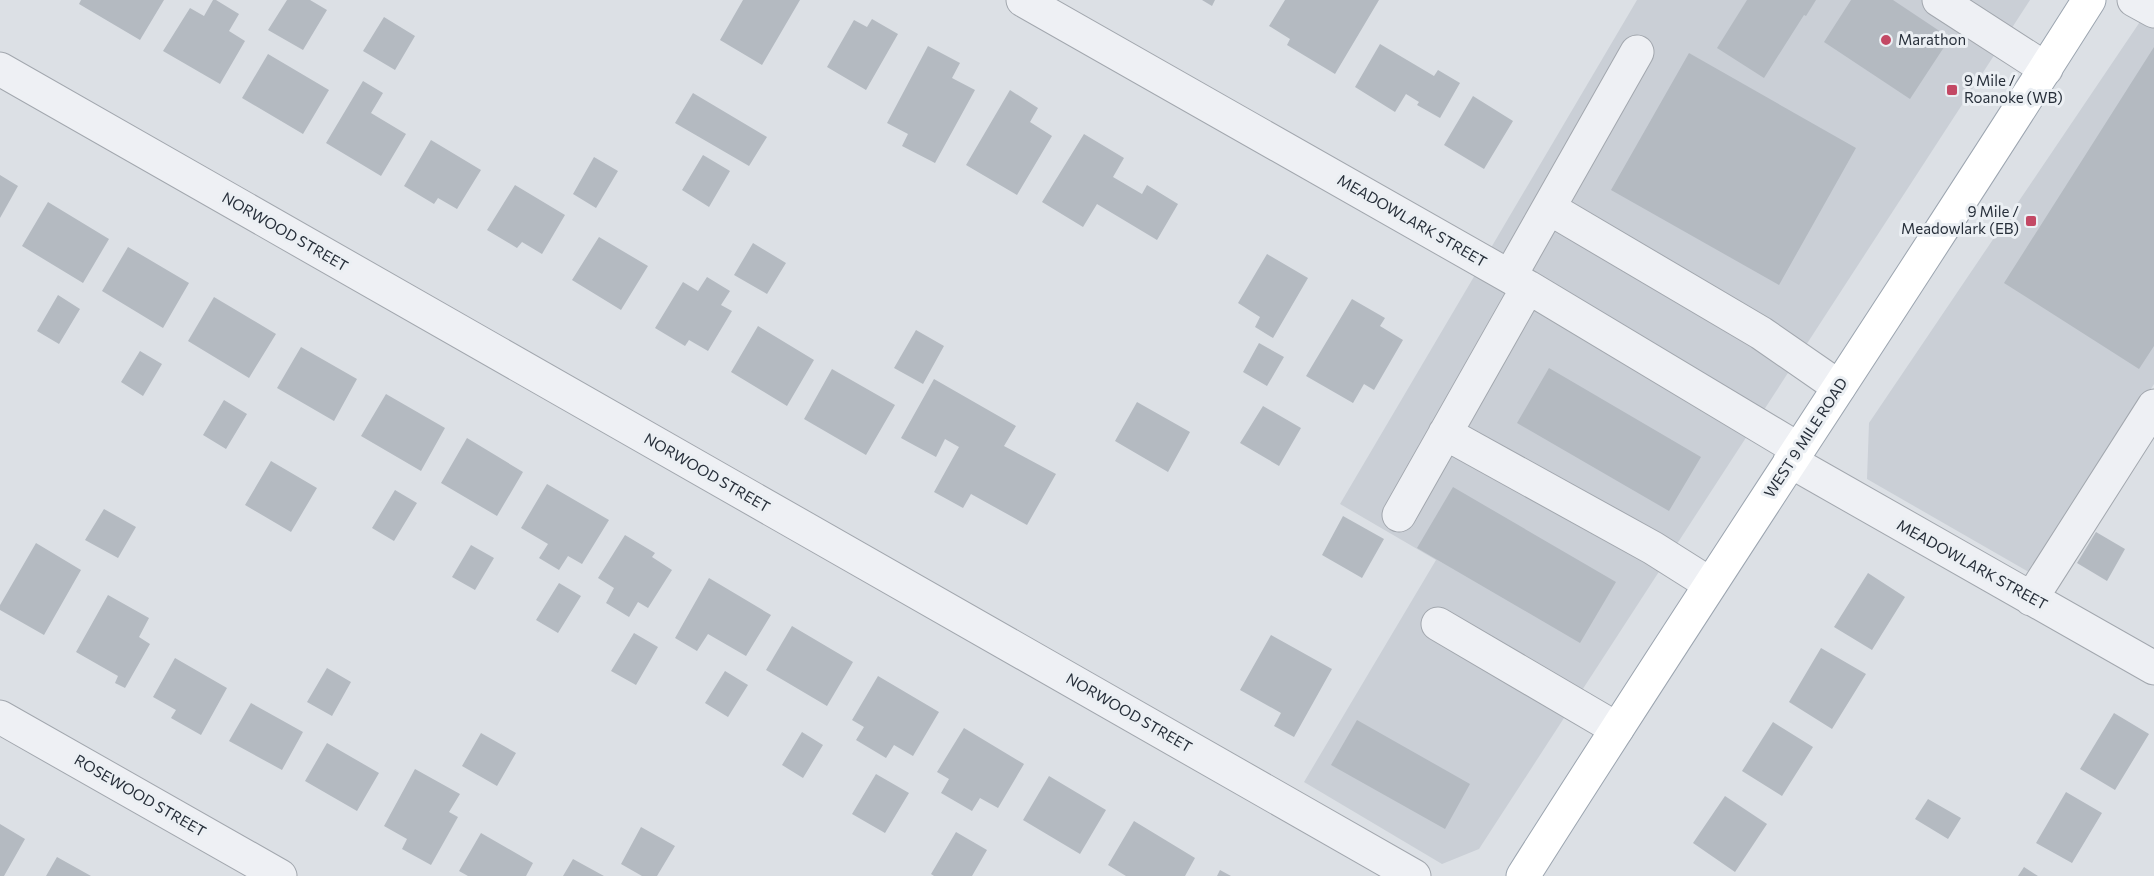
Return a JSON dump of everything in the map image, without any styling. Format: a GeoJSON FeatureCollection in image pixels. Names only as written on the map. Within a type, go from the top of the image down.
{"type":"FeatureCollection","features":[{"type":"Feature","properties":{"kind":"main road","name":"WEST 9 MILE ROAD"},"geometry":{"type":"LineString","coordinates":[[1523,876],[2089,0]]}},
{"type":"Feature","properties":{"kind":"street","name":"MEADOWLARK STREET"},"geometry":{"type":"LineString","coordinates":[[1023,0],[1519,281],[1794,455],[2031,599],[2154,668]]}},
{"type":"Feature","properties":{"kind":"street"},"geometry":{"type":"LineString","coordinates":[[1939,0],[2046,69]]}},
{"type":"Feature","properties":{"kind":"street"},"geometry":{"type":"LineString","coordinates":[[2134,0],[2154,11]]}},
{"type":"Feature","properties":{"kind":"street"},"geometry":{"type":"LineString","coordinates":[[1399,515],[1445,433],[1519,281],[1549,208],[1637,52]]}},
{"type":"Feature","properties":{"kind":"street","name":"NORWOOD STREET"},"geometry":{"type":"LineString","coordinates":[[0,69],[1414,876]]}},
{"type":"Feature","properties":{"kind":"street"},"geometry":{"type":"LineString","coordinates":[[1549,208],[1761,333],[1839,387]]}},
{"type":"Feature","properties":{"kind":"street"},"geometry":{"type":"LineString","coordinates":[[2031,599],[2154,406]]}},
{"type":"Feature","properties":{"kind":"street"},"geometry":{"type":"LineString","coordinates":[[1445,433],[1653,548],[1710,584]]}},
{"type":"Feature","properties":{"kind":"street"},"geometry":{"type":"LineString","coordinates":[[1438,624],[1617,729]]}},
{"type":"Feature","properties":{"kind":"street","name":"ROSEWOOD STREET"},"geometry":{"type":"LineString","coordinates":[[0,717],[280,876]]}},
{"type":"Feature","properties":{"kind":"shaded area"},"geometry":{"type":"Polygon","coordinates":[[[1637,0],[2030,0],[1479,849],[1442,864],[1304,782],[1436,560],[1340,504],[1637,0]]]}},
{"type":"Feature","properties":{"kind":"shaded area"},"geometry":{"type":"Polygon","coordinates":[[[2154,1],[2154,384],[2034,575],[1867,479],[1869,423],[2154,1]]]}},
{"type":"Feature","properties":{"kind":"building"},"geometry":{"type":"Polygon","coordinates":[[[81,0],[164,0],[140,40],[79,4],[81,0]]]}},
{"type":"Feature","properties":{"kind":"building"},"geometry":{"type":"Polygon","coordinates":[[[213,0],[239,14],[229,31],[245,41],[220,84],[163,51],[190,8],[204,16],[213,0]]]}},
{"type":"Feature","properties":{"kind":"building"},"geometry":{"type":"Polygon","coordinates":[[[287,0],[310,0],[327,10],[303,50],[268,30],[287,0]]]}},
{"type":"Feature","properties":{"kind":"building"},"geometry":{"type":"Polygon","coordinates":[[[743,0],[800,0],[762,65],[720,40],[743,0]]]}},
{"type":"Feature","properties":{"kind":"building"},"geometry":{"type":"Polygon","coordinates":[[[1202,0],[1215,0],[1212,6],[1202,0]]]}},
{"type":"Feature","properties":{"kind":"building"},"geometry":{"type":"Polygon","coordinates":[[[1285,0],[1379,0],[1335,74],[1287,45],[1290,39],[1269,26],[1285,0]]]}},
{"type":"Feature","properties":{"kind":"building"},"geometry":{"type":"Polygon","coordinates":[[[1747,0],[1816,0],[1764,78],[1717,48],[1747,0]]]}},
{"type":"Feature","properties":{"kind":"building"},"geometry":{"type":"Polygon","coordinates":[[[1851,0],[1893,0],[1950,38],[1910,99],[1824,42],[1851,0]]]}},
{"type":"Feature","properties":{"kind":"building"},"geometry":{"type":"Polygon","coordinates":[[[384,17],[415,36],[395,70],[363,51],[384,17]]]}},
{"type":"Feature","properties":{"kind":"building"},"geometry":{"type":"Polygon","coordinates":[[[872,19],[898,34],[866,90],[827,67],[854,20],[867,27],[872,19]]]}},
{"type":"Feature","properties":{"kind":"building"},"geometry":{"type":"Polygon","coordinates":[[[1380,44],[1434,76],[1438,70],[1460,83],[1440,118],[1417,105],[1419,102],[1406,94],[1395,112],[1355,87],[1380,44]]]}},
{"type":"Feature","properties":{"kind":"building"},"geometry":{"type":"Polygon","coordinates":[[[928,46],[960,63],[952,78],[975,90],[935,163],[902,146],[908,134],[887,123],[928,46]]]}},
{"type":"Feature","properties":{"kind":"building"},"geometry":{"type":"Polygon","coordinates":[[[2154,47],[2154,346],[2139,369],[2004,283],[2154,47]]]}},
{"type":"Feature","properties":{"kind":"building"},"geometry":{"type":"Polygon","coordinates":[[[1689,53],[1856,148],[1779,285],[1611,190],[1689,53]]]}},
{"type":"Feature","properties":{"kind":"building"},"geometry":{"type":"Polygon","coordinates":[[[268,54],[329,90],[303,134],[242,98],[268,54]]]}},
{"type":"Feature","properties":{"kind":"building"},"geometry":{"type":"Polygon","coordinates":[[[363,81],[383,93],[371,113],[406,134],[381,176],[326,143],[363,81]]]}},
{"type":"Feature","properties":{"kind":"building"},"geometry":{"type":"Polygon","coordinates":[[[1010,90],[1038,108],[1030,122],[1052,136],[1017,195],[966,165],[1010,90]]]}},
{"type":"Feature","properties":{"kind":"building"},"geometry":{"type":"Polygon","coordinates":[[[693,93],[767,137],[749,166],[675,123],[693,93]]]}},
{"type":"Feature","properties":{"kind":"building"},"geometry":{"type":"Polygon","coordinates":[[[1473,96],[1513,121],[1484,169],[1444,145],[1473,96]]]}},
{"type":"Feature","properties":{"kind":"building"},"geometry":{"type":"Polygon","coordinates":[[[1084,134],[1124,158],[1113,177],[1142,194],[1147,185],[1178,204],[1157,240],[1097,204],[1083,227],[1042,202],[1084,134]]]}},
{"type":"Feature","properties":{"kind":"building"},"geometry":{"type":"Polygon","coordinates":[[[431,140],[481,170],[457,209],[438,198],[434,204],[404,186],[431,140]]]}},
{"type":"Feature","properties":{"kind":"building"},"geometry":{"type":"Polygon","coordinates":[[[703,155],[730,171],[709,207],[682,190],[703,155]]]}},
{"type":"Feature","properties":{"kind":"building"},"geometry":{"type":"Polygon","coordinates":[[[594,157],[618,171],[596,208],[573,194],[594,157]]]}},
{"type":"Feature","properties":{"kind":"building"},"geometry":{"type":"Polygon","coordinates":[[[0,175],[18,186],[0,218],[0,175]]]}},
{"type":"Feature","properties":{"kind":"building"},"geometry":{"type":"Polygon","coordinates":[[[515,185],[565,215],[542,254],[522,242],[517,248],[487,230],[515,185]]]}},
{"type":"Feature","properties":{"kind":"building"},"geometry":{"type":"Polygon","coordinates":[[[48,202],[109,239],[83,283],[22,246],[48,202]]]}},
{"type":"Feature","properties":{"kind":"building"},"geometry":{"type":"Polygon","coordinates":[[[599,237],[648,266],[621,310],[572,280],[599,237]]]}},
{"type":"Feature","properties":{"kind":"building"},"geometry":{"type":"Polygon","coordinates":[[[753,243],[786,263],[767,294],[734,275],[753,243]]]}},
{"type":"Feature","properties":{"kind":"building"},"geometry":{"type":"Polygon","coordinates":[[[128,247],[189,283],[163,328],[102,291],[128,247]]]}},
{"type":"Feature","properties":{"kind":"building"},"geometry":{"type":"Polygon","coordinates":[[[1267,254],[1308,278],[1273,338],[1255,327],[1260,317],[1238,303],[1267,254]]]}},
{"type":"Feature","properties":{"kind":"building"},"geometry":{"type":"Polygon","coordinates":[[[707,277],[730,291],[721,305],[732,311],[708,351],[689,340],[685,346],[655,328],[683,282],[698,291],[707,277]]]}},
{"type":"Feature","properties":{"kind":"building"},"geometry":{"type":"Polygon","coordinates":[[[58,295],[80,309],[59,344],[37,331],[58,295]]]}},
{"type":"Feature","properties":{"kind":"building"},"geometry":{"type":"Polygon","coordinates":[[[214,297],[276,334],[249,378],[188,341],[214,297]]]}},
{"type":"Feature","properties":{"kind":"building"},"geometry":{"type":"Polygon","coordinates":[[[1352,299],[1385,318],[1380,326],[1403,340],[1374,390],[1364,384],[1353,403],[1306,376],[1352,299]]]}},
{"type":"Feature","properties":{"kind":"building"},"geometry":{"type":"Polygon","coordinates":[[[758,326],[814,360],[787,406],[731,372],[758,326]]]}},
{"type":"Feature","properties":{"kind":"building"},"geometry":{"type":"Polygon","coordinates":[[[916,330],[944,346],[923,384],[894,368],[916,330]]]}},
{"type":"Feature","properties":{"kind":"building"},"geometry":{"type":"Polygon","coordinates":[[[1259,343],[1284,357],[1267,386],[1243,372],[1259,343]]]}},
{"type":"Feature","properties":{"kind":"building"},"geometry":{"type":"Polygon","coordinates":[[[301,347],[357,379],[334,421],[277,388],[301,347]]]}},
{"type":"Feature","properties":{"kind":"building"},"geometry":{"type":"Polygon","coordinates":[[[140,351],[162,364],[143,396],[121,382],[140,351]]]}},
{"type":"Feature","properties":{"kind":"building"},"geometry":{"type":"Polygon","coordinates":[[[1549,368],[1701,457],[1669,511],[1517,423],[1549,368]]]}},
{"type":"Feature","properties":{"kind":"building"},"geometry":{"type":"Polygon","coordinates":[[[832,369],[895,405],[866,455],[804,419],[832,369]]]}},
{"type":"Feature","properties":{"kind":"building"},"geometry":{"type":"Polygon","coordinates":[[[934,379],[1016,426],[1004,446],[1056,474],[1027,525],[971,494],[963,508],[934,492],[959,447],[945,439],[936,457],[901,438],[934,379]]]}},
{"type":"Feature","properties":{"kind":"building"},"geometry":{"type":"Polygon","coordinates":[[[386,394],[445,428],[421,471],[361,436],[386,394]]]}},
{"type":"Feature","properties":{"kind":"building"},"geometry":{"type":"Polygon","coordinates":[[[224,400],[247,414],[226,449],[203,435],[224,400]]]}},
{"type":"Feature","properties":{"kind":"building"},"geometry":{"type":"Polygon","coordinates":[[[1137,402],[1190,432],[1168,472],[1115,441],[1137,402]]]}},
{"type":"Feature","properties":{"kind":"building"},"geometry":{"type":"Polygon","coordinates":[[[1263,406],[1301,428],[1279,466],[1240,443],[1263,406]]]}},
{"type":"Feature","properties":{"kind":"building"},"geometry":{"type":"Polygon","coordinates":[[[467,438],[523,472],[497,516],[441,483],[467,438]]]}},
{"type":"Feature","properties":{"kind":"building"},"geometry":{"type":"Polygon","coordinates":[[[271,461],[317,488],[291,532],[245,505],[271,461]]]}},
{"type":"Feature","properties":{"kind":"building"},"geometry":{"type":"Polygon","coordinates":[[[547,484],[609,520],[582,564],[568,556],[559,570],[539,558],[548,544],[521,528],[547,484]]]}},
{"type":"Feature","properties":{"kind":"building"},"geometry":{"type":"Polygon","coordinates":[[[1453,487],[1616,582],[1580,643],[1417,548],[1453,487]]]}},
{"type":"Feature","properties":{"kind":"building"},"geometry":{"type":"Polygon","coordinates":[[[395,490],[417,503],[394,541],[372,528],[395,490]]]}},
{"type":"Feature","properties":{"kind":"building"},"geometry":{"type":"Polygon","coordinates":[[[104,509],[136,527],[118,558],[85,540],[104,509]]]}},
{"type":"Feature","properties":{"kind":"building"},"geometry":{"type":"Polygon","coordinates":[[[1343,516],[1384,539],[1362,578],[1322,555],[1343,516]]]}},
{"type":"Feature","properties":{"kind":"building"},"geometry":{"type":"Polygon","coordinates":[[[2096,532],[2125,549],[2107,581],[2077,563],[2096,532]]]}},
{"type":"Feature","properties":{"kind":"building"},"geometry":{"type":"Polygon","coordinates":[[[625,535],[655,553],[652,557],[672,570],[648,608],[638,602],[629,617],[606,603],[614,588],[598,578],[625,535]]]}},
{"type":"Feature","properties":{"kind":"building"},"geometry":{"type":"Polygon","coordinates":[[[36,543],[81,570],[44,635],[0,610],[0,605],[36,543]]]}},
{"type":"Feature","properties":{"kind":"building"},"geometry":{"type":"Polygon","coordinates":[[[471,545],[494,558],[475,590],[452,577],[471,545]]]}},
{"type":"Feature","properties":{"kind":"building"},"geometry":{"type":"Polygon","coordinates":[[[1868,573],[1905,597],[1872,650],[1834,627],[1868,573]]]}},
{"type":"Feature","properties":{"kind":"building"},"geometry":{"type":"Polygon","coordinates":[[[709,578],[771,615],[746,656],[708,634],[697,651],[675,638],[709,578]]]}},
{"type":"Feature","properties":{"kind":"building"},"geometry":{"type":"Polygon","coordinates":[[[559,583],[581,596],[558,633],[536,620],[559,583]]]}},
{"type":"Feature","properties":{"kind":"building"},"geometry":{"type":"Polygon","coordinates":[[[108,595],[149,618],[139,637],[150,644],[125,688],[115,683],[118,676],[76,652],[108,595]]]}},
{"type":"Feature","properties":{"kind":"building"},"geometry":{"type":"Polygon","coordinates":[[[792,626],[853,662],[827,706],[766,670],[792,626]]]}},
{"type":"Feature","properties":{"kind":"building"},"geometry":{"type":"Polygon","coordinates":[[[634,633],[658,647],[636,685],[611,671],[634,633]]]}},
{"type":"Feature","properties":{"kind":"building"},"geometry":{"type":"Polygon","coordinates":[[[1271,635],[1332,669],[1294,737],[1274,726],[1281,713],[1240,690],[1271,635]]]}},
{"type":"Feature","properties":{"kind":"building"},"geometry":{"type":"Polygon","coordinates":[[[1821,648],[1866,674],[1832,729],[1789,702],[1821,648]]]}},
{"type":"Feature","properties":{"kind":"building"},"geometry":{"type":"Polygon","coordinates":[[[175,658],[227,688],[201,735],[171,718],[176,710],[153,697],[175,658]]]}},
{"type":"Feature","properties":{"kind":"building"},"geometry":{"type":"Polygon","coordinates":[[[327,668],[351,682],[332,716],[307,702],[327,668]]]}},
{"type":"Feature","properties":{"kind":"building"},"geometry":{"type":"Polygon","coordinates":[[[725,671],[748,685],[728,717],[705,703],[725,671]]]}},
{"type":"Feature","properties":{"kind":"building"},"geometry":{"type":"Polygon","coordinates":[[[878,676],[939,712],[913,756],[894,745],[886,758],[856,740],[864,727],[852,720],[878,676]]]}},
{"type":"Feature","properties":{"kind":"building"},"geometry":{"type":"Polygon","coordinates":[[[251,703],[303,732],[282,770],[229,741],[251,703]]]}},
{"type":"Feature","properties":{"kind":"building"},"geometry":{"type":"Polygon","coordinates":[[[2114,713],[2149,734],[2115,790],[2080,769],[2114,713]]]}},
{"type":"Feature","properties":{"kind":"building"},"geometry":{"type":"Polygon","coordinates":[[[1357,720],[1470,784],[1445,829],[1331,765],[1357,720]]]}},
{"type":"Feature","properties":{"kind":"building"},"geometry":{"type":"Polygon","coordinates":[[[1773,722],[1813,747],[1782,796],[1742,771],[1773,722]]]}},
{"type":"Feature","properties":{"kind":"building"},"geometry":{"type":"Polygon","coordinates":[[[964,728],[1024,764],[998,808],[980,798],[972,811],[941,793],[949,779],[937,772],[964,728]]]}},
{"type":"Feature","properties":{"kind":"building"},"geometry":{"type":"Polygon","coordinates":[[[802,732],[823,745],[803,778],[782,765],[802,732]]]}},
{"type":"Feature","properties":{"kind":"building"},"geometry":{"type":"Polygon","coordinates":[[[481,733],[516,753],[497,786],[462,766],[481,733]]]}},
{"type":"Feature","properties":{"kind":"building"},"geometry":{"type":"Polygon","coordinates":[[[327,743],[379,773],[357,811],[305,781],[327,743]]]}},
{"type":"Feature","properties":{"kind":"building"},"geometry":{"type":"Polygon","coordinates":[[[415,769],[460,794],[449,812],[458,817],[431,865],[402,849],[407,839],[384,826],[415,769]]]}},
{"type":"Feature","properties":{"kind":"building"},"geometry":{"type":"Polygon","coordinates":[[[876,774],[909,793],[885,833],[852,814],[876,774]]]}},
{"type":"Feature","properties":{"kind":"building"},"geometry":{"type":"Polygon","coordinates":[[[1049,776],[1106,810],[1080,854],[1023,820],[1049,776]]]}},
{"type":"Feature","properties":{"kind":"building"},"geometry":{"type":"Polygon","coordinates":[[[2066,792],[2102,813],[2072,863],[2036,843],[2066,792]]]}},
{"type":"Feature","properties":{"kind":"building"},"geometry":{"type":"Polygon","coordinates":[[[1725,796],[1767,824],[1735,872],[1693,843],[1725,796]]]}},
{"type":"Feature","properties":{"kind":"building"},"geometry":{"type":"Polygon","coordinates":[[[1928,799],[1961,818],[1948,839],[1915,819],[1928,799]]]}},
{"type":"Feature","properties":{"kind":"building"},"geometry":{"type":"Polygon","coordinates":[[[1134,821],[1195,858],[1185,876],[1126,876],[1108,865],[1134,821]]]}},
{"type":"Feature","properties":{"kind":"building"},"geometry":{"type":"Polygon","coordinates":[[[0,824],[25,839],[4,876],[0,876],[0,824]]]}},
{"type":"Feature","properties":{"kind":"building"},"geometry":{"type":"Polygon","coordinates":[[[641,827],[675,846],[657,876],[642,876],[621,864],[641,827]]]}},
{"type":"Feature","properties":{"kind":"building"},"geometry":{"type":"Polygon","coordinates":[[[956,832],[987,850],[972,876],[934,876],[931,874],[956,832]]]}},
{"type":"Feature","properties":{"kind":"building"},"geometry":{"type":"Polygon","coordinates":[[[481,833],[533,863],[526,876],[468,876],[459,871],[481,833]]]}},
{"type":"Feature","properties":{"kind":"building"},"geometry":{"type":"Polygon","coordinates":[[[57,857],[91,876],[46,876],[57,857]]]}},
{"type":"Feature","properties":{"kind":"building"},"geometry":{"type":"Polygon","coordinates":[[[573,859],[604,876],[563,876],[573,859]]]}},
{"type":"Feature","properties":{"kind":"building"},"geometry":{"type":"Polygon","coordinates":[[[2024,867],[2038,876],[2018,876],[2024,867]]]}},
{"type":"Feature","properties":{"kind":"building"},"geometry":{"type":"Polygon","coordinates":[[[1220,870],[1231,876],[1217,876],[1220,870]]]}},
{"type":"Feature","properties":{"kind":"place","name":"Marathon"},"geometry":{"type":"Point","coordinates":[1886,40]}},
{"type":"Feature","properties":{"kind":"place","name":"9 Mile / Roanoke (WB)"},"geometry":{"type":"Point","coordinates":[1952,90]}},
{"type":"Feature","properties":{"kind":"place","name":"9 Mile / Meadowlark (EB)"},"geometry":{"type":"Point","coordinates":[2031,221]}}]}
